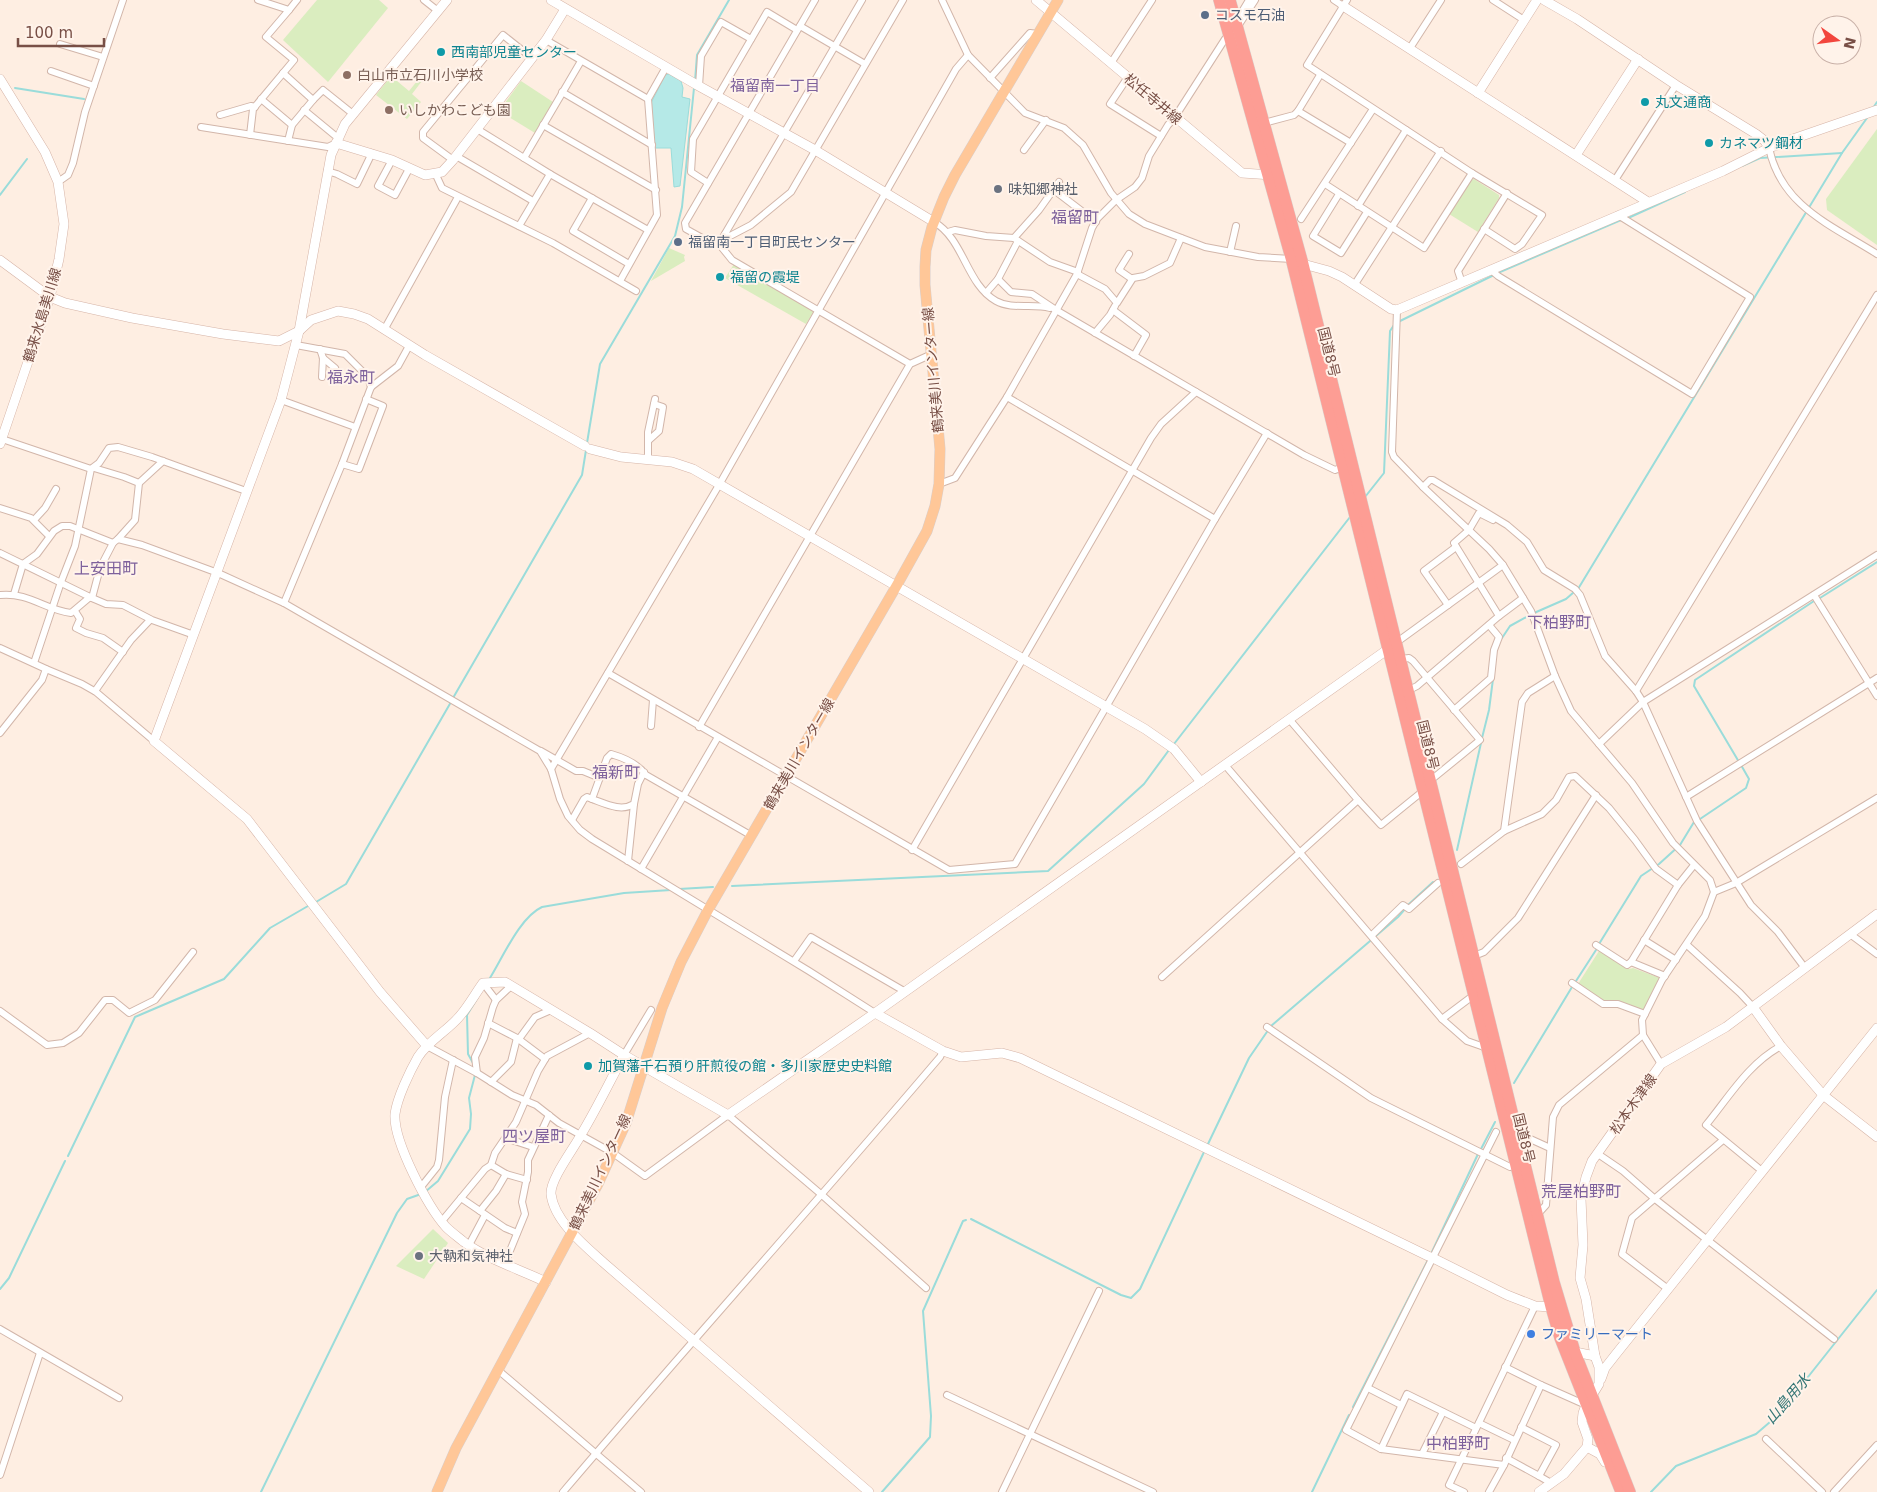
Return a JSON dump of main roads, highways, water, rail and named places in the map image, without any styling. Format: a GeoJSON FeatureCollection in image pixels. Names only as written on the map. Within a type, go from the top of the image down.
{"type":"FeatureCollection","features":[{"type":"Feature","properties":{"kind":"highway","name":"国道8号"},"geometry":{"type":"LineString","coordinates":[[1219,0],[1273,175],[1303,264],[1359,489],[1360,514],[1393,645],[1424,791],[1551,1308],[1560,1338],[1630,1492]]}},
{"type":"Feature","properties":{"kind":"highway","name":"国道8号"},"geometry":{"type":"LineString","coordinates":[[1230,0],[1239,21],[1264,123],[1291,258],[1343,468],[1351,499],[1360,514]]}},
{"type":"Feature","properties":{"kind":"highway","name":"国道8号"},"geometry":{"type":"LineString","coordinates":[[1393,645],[1401,659],[1409,690],[1537,1215],[1589,1401],[1619,1492]]}},
{"type":"Feature","properties":{"kind":"main road","name":"鶴来美川インター線"},"geometry":{"type":"LineString","coordinates":[[437,1492],[456,1448],[613,1153],[626,1123],[662,1008],[680,962],[708,910],[927,530],[935,506],[939,484],[940,449],[925,286],[926,250],[934,222],[955,175],[1058,0]]}},
{"type":"Feature","properties":{"kind":"water"},"geometry":{"type":"Polygon","coordinates":[[[669,74],[681,81],[683,88],[682,97],[690,99],[680,186],[674,187],[671,148],[655,148],[651,103],[665,75],[669,74]]]}},
{"type":"Feature","properties":{"kind":"waterway"},"geometry":{"type":"LineString","coordinates":[[695,81],[697,55],[729,0]]}},
{"type":"Feature","properties":{"kind":"waterway"},"geometry":{"type":"LineString","coordinates":[[15,88],[84,99]]}},
{"type":"Feature","properties":{"kind":"waterway"},"geometry":{"type":"LineString","coordinates":[[587,443],[600,364],[675,236],[682,207],[694,88]]}},
{"type":"Feature","properties":{"kind":"waterway"},"geometry":{"type":"LineString","coordinates":[[1873,108],[1877,102]]}},
{"type":"Feature","properties":{"kind":"waterway"},"geometry":{"type":"LineString","coordinates":[[1578,589],[1842,153],[1867,118]]}},
{"type":"Feature","properties":{"kind":"waterway"},"geometry":{"type":"LineString","coordinates":[[1742,166],[1760,158],[1842,153]]}},
{"type":"Feature","properties":{"kind":"waterway"},"geometry":{"type":"LineString","coordinates":[[0,195],[27,159]]}},
{"type":"Feature","properties":{"kind":"waterway"},"geometry":{"type":"LineString","coordinates":[[1626,219],[1685,192]]}},
{"type":"Feature","properties":{"kind":"waterway"},"geometry":{"type":"LineString","coordinates":[[1398,322],[1500,272],[1621,220]]}},
{"type":"Feature","properties":{"kind":"waterway"},"geometry":{"type":"LineString","coordinates":[[1365,497],[1384,473],[1390,331],[1394,325]]}},
{"type":"Feature","properties":{"kind":"waterway"},"geometry":{"type":"LineString","coordinates":[[453,698],[582,475],[586,450]]}},
{"type":"Feature","properties":{"kind":"waterway"},"geometry":{"type":"LineString","coordinates":[[1174,744],[1350,517]]}},
{"type":"Feature","properties":{"kind":"waterway"},"geometry":{"type":"LineString","coordinates":[[1820,598],[1877,562]]}},
{"type":"Feature","properties":{"kind":"waterway"},"geometry":{"type":"LineString","coordinates":[[1534,613],[1566,599],[1574,592]]}},
{"type":"Feature","properties":{"kind":"waterway"},"geometry":{"type":"LineString","coordinates":[[1739,762],[1694,686],[1695,680],[1814,601]]}},
{"type":"Feature","properties":{"kind":"waterway"},"geometry":{"type":"LineString","coordinates":[[1502,638],[1510,626],[1530,615]]}},
{"type":"Feature","properties":{"kind":"waterway"},"geometry":{"type":"LineString","coordinates":[[1482,738],[1489,710],[1493,679]]}},
{"type":"Feature","properties":{"kind":"waterway"},"geometry":{"type":"LineString","coordinates":[[316,902],[346,884],[451,702]]}},
{"type":"Feature","properties":{"kind":"waterway"},"geometry":{"type":"LineString","coordinates":[[1457,850],[1481,743]]}},
{"type":"Feature","properties":{"kind":"waterway"},"geometry":{"type":"LineString","coordinates":[[732,886],[1048,871],[1144,784],[1169,750]]}},
{"type":"Feature","properties":{"kind":"waterway"},"geometry":{"type":"LineString","coordinates":[[1700,819],[1746,788],[1749,779],[1741,765]]}},
{"type":"Feature","properties":{"kind":"waterway"},"geometry":{"type":"LineString","coordinates":[[1599,944],[1641,876],[1659,864],[1680,845],[1694,822]]}},
{"type":"Feature","properties":{"kind":"waterway"},"geometry":{"type":"LineString","coordinates":[[1408,905],[1433,882]]}},
{"type":"Feature","properties":{"kind":"waterway"},"geometry":{"type":"LineString","coordinates":[[679,889],[713,887]]}},
{"type":"Feature","properties":{"kind":"waterway"},"geometry":{"type":"LineString","coordinates":[[490,978],[519,928],[526,919],[542,907],[624,893],[671,890]]}},
{"type":"Feature","properties":{"kind":"waterway"},"geometry":{"type":"LineString","coordinates":[[68,1156],[135,1017],[224,979],[270,928],[308,906]]}},
{"type":"Feature","properties":{"kind":"waterway"},"geometry":{"type":"LineString","coordinates":[[1208,1144],[1249,1058],[1271,1026],[1405,909]]}},
{"type":"Feature","properties":{"kind":"waterway"},"geometry":{"type":"LineString","coordinates":[[1576,981],[1596,950]]}},
{"type":"Feature","properties":{"kind":"waterway"},"geometry":{"type":"LineString","coordinates":[[1514,1083],[1572,987]]}},
{"type":"Feature","properties":{"kind":"waterway"},"geometry":{"type":"LineString","coordinates":[[473,1063],[468,1054],[467,1015],[478,997]]}},
{"type":"Feature","properties":{"kind":"waterway"},"geometry":{"type":"LineString","coordinates":[[425,1192],[438,1181],[470,1129],[469,1098],[475,1075]]}},
{"type":"Feature","properties":{"kind":"waterway"},"geometry":{"type":"LineString","coordinates":[[1481,1149],[1495,1122]]}},
{"type":"Feature","properties":{"kind":"waterway"},"geometry":{"type":"LineString","coordinates":[[971,1219],[1121,1295],[1131,1298],[1140,1289],[1204,1152]]}},
{"type":"Feature","properties":{"kind":"waterway"},"geometry":{"type":"LineString","coordinates":[[1431,1254],[1478,1154]]}},
{"type":"Feature","properties":{"kind":"waterway"},"geometry":{"type":"LineString","coordinates":[[0,1289],[9,1278],[65,1161]]}},
{"type":"Feature","properties":{"kind":"waterway"},"geometry":{"type":"LineString","coordinates":[[261,1492],[397,1213],[407,1199],[421,1194]]}},
{"type":"Feature","properties":{"kind":"waterway"},"geometry":{"type":"LineString","coordinates":[[882,1492],[930,1437],[931,1416],[923,1311],[963,1221],[966,1220]]}},
{"type":"Feature","properties":{"kind":"waterway"},"geometry":{"type":"LineString","coordinates":[[1353,1407],[1428,1260]]}},
{"type":"Feature","properties":{"kind":"waterway","name":"山島用水"},"geometry":{"type":"LineString","coordinates":[[1651,1492],[1676,1466],[1756,1434],[1777,1416],[1877,1290]]}},
{"type":"Feature","properties":{"kind":"waterway"},"geometry":{"type":"LineString","coordinates":[[1312,1492],[1349,1415]]}},
{"type":"Feature","properties":{"kind":"place","name":"コスモ石油"},"geometry":{"type":"Point","coordinates":[1205,15]}},
{"type":"Feature","properties":{"kind":"place","name":"西南部児童センター"},"geometry":{"type":"Point","coordinates":[441,52]}},
{"type":"Feature","properties":{"kind":"place","name":"白山市立石川小学校"},"geometry":{"type":"Point","coordinates":[347,75]}},
{"type":"Feature","properties":{"kind":"place","name":"丸文通商"},"geometry":{"type":"Point","coordinates":[1645,102]}},
{"type":"Feature","properties":{"kind":"place","name":"いしかわこども園"},"geometry":{"type":"Point","coordinates":[389,110]}},
{"type":"Feature","properties":{"kind":"place","name":"カネマツ鋼材"},"geometry":{"type":"Point","coordinates":[1709,143]}},
{"type":"Feature","properties":{"kind":"place","name":"味知郷神社"},"geometry":{"type":"Point","coordinates":[998,189]}},
{"type":"Feature","properties":{"kind":"place","name":"福留南一丁目町民センター"},"geometry":{"type":"Point","coordinates":[678,242]}},
{"type":"Feature","properties":{"kind":"place","name":"福留の霞堤"},"geometry":{"type":"Point","coordinates":[720,277]}},
{"type":"Feature","properties":{"kind":"place","name":"加賀藩千石預り肝煎役の館・多川家歴史史料館"},"geometry":{"type":"Point","coordinates":[588,1066]}},
{"type":"Feature","properties":{"kind":"place","name":"大靹和気神社"},"geometry":{"type":"Point","coordinates":[419,1256]}},
{"type":"Feature","properties":{"kind":"place","name":"ファミリーマート"},"geometry":{"type":"Point","coordinates":[1531,1334]}},
{"type":"Feature","properties":{"kind":"district","name":"福留南一丁目"},"geometry":{"type":"Point","coordinates":[775,86]}},
{"type":"Feature","properties":{"kind":"district","name":"福留町"},"geometry":{"type":"Point","coordinates":[1075,217]}},
{"type":"Feature","properties":{"kind":"district","name":"福永町"},"geometry":{"type":"Point","coordinates":[351,377]}},
{"type":"Feature","properties":{"kind":"district","name":"上安田町"},"geometry":{"type":"Point","coordinates":[106,568]}},
{"type":"Feature","properties":{"kind":"district","name":"下柏野町"},"geometry":{"type":"Point","coordinates":[1559,622]}},
{"type":"Feature","properties":{"kind":"district","name":"福新町"},"geometry":{"type":"Point","coordinates":[616,772]}},
{"type":"Feature","properties":{"kind":"district","name":"四ツ屋町"},"geometry":{"type":"Point","coordinates":[534,1136]}},
{"type":"Feature","properties":{"kind":"district","name":"荒屋柏野町"},"geometry":{"type":"Point","coordinates":[1581,1191]}},
{"type":"Feature","properties":{"kind":"district","name":"中柏野町"},"geometry":{"type":"Point","coordinates":[1458,1443]}}]}
